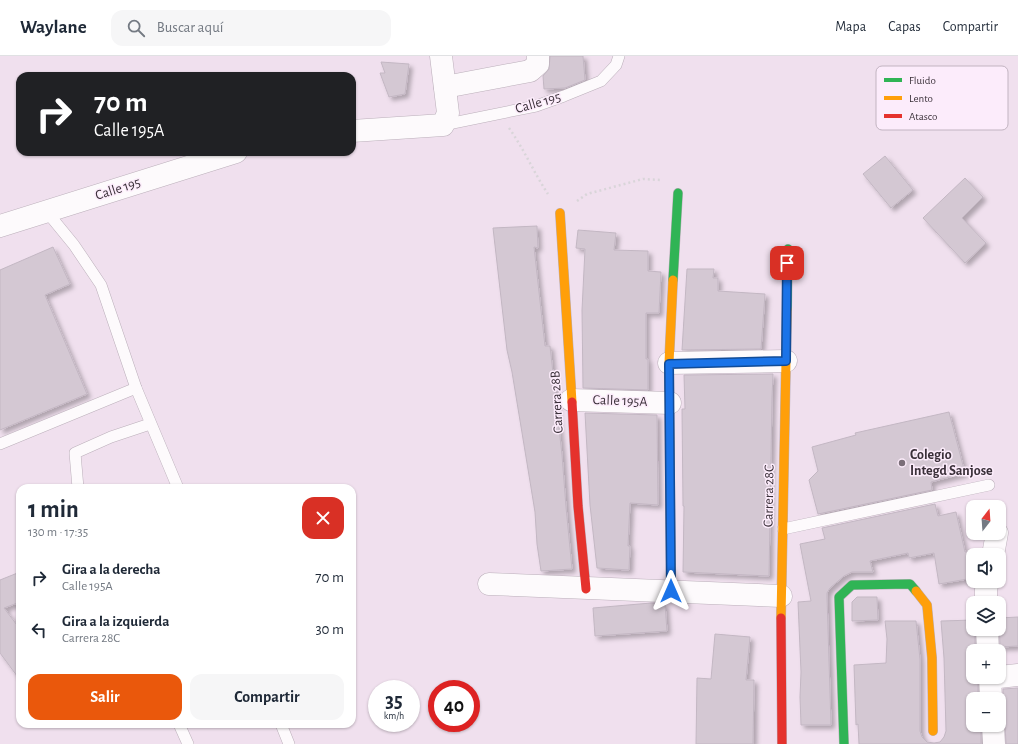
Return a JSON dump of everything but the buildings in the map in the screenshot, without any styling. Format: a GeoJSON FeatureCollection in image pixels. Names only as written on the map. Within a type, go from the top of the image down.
{"type":"FeatureCollection","features":[{"type":"Feature","properties":{"kind":"street"},"geometry":{"type":"LineString","coordinates":[[440,56],[445,87],[445,119]]}},
{"type":"Feature","properties":{"kind":"street"},"geometry":{"type":"LineString","coordinates":[[445,87],[530,71],[538,60]]}},
{"type":"Feature","properties":{"kind":"street","name":"Calle 195"},"geometry":{"type":"LineString","coordinates":[[356,130],[445,119]]}},
{"type":"Feature","properties":{"kind":"street","name":"Calle 195"},"geometry":{"type":"LineString","coordinates":[[0,226],[223,156]]}},
{"type":"Feature","properties":{"kind":"street"},"geometry":{"type":"LineString","coordinates":[[671,591],[669,364],[678,193]]}},
{"type":"Feature","properties":{"kind":"street","name":"Carrera 28B"},"geometry":{"type":"LineString","coordinates":[[560,213],[578,506],[586,588]]}},
{"type":"Feature","properties":{"kind":"street","name":"Carrera 28C"},"geometry":{"type":"LineString","coordinates":[[782,744],[781,596],[788,249]]}},
{"type":"Feature","properties":{"kind":"street"},"geometry":{"type":"LineString","coordinates":[[669,364],[786,361]]}},
{"type":"Feature","properties":{"kind":"street","name":"Calle 195A"},"geometry":{"type":"LineString","coordinates":[[571,400],[670,403]]}},
{"type":"Feature","properties":{"kind":"street"},"geometry":{"type":"LineString","coordinates":[[489,584],[781,596]]}},
{"type":"Feature","properties":{"kind":"street"},"geometry":{"type":"LineString","coordinates":[[844,744],[839,597],[852,585],[910,584],[927,605],[932,658],[933,731]]}},
{"type":"Feature","properties":{"kind":"street"},"geometry":{"type":"LineString","coordinates":[[990,685],[1018,676]]}},
{"type":"Feature","properties":{"kind":"street"},"geometry":{"type":"LineString","coordinates":[[993,732],[994,744]]}},
{"type":"Feature","properties":{"kind":"lane","name":"Calle 195"},"geometry":{"type":"LineString","coordinates":[[445,119],[500,114],[536,106],[564,96],[601,81],[616,66],[620,56]]}},
{"type":"Feature","properties":{"kind":"lane"},"geometry":{"type":"LineString","coordinates":[[47,212],[74,246],[101,285],[136,388],[176,484]]}},
{"type":"Feature","properties":{"kind":"lane"},"geometry":{"type":"LineString","coordinates":[[0,444],[136,388]]}},
{"type":"Feature","properties":{"kind":"lane"},"geometry":{"type":"LineString","coordinates":[[78,484],[75,453],[112,437],[150,424]]}},
{"type":"Feature","properties":{"kind":"lane"},"geometry":{"type":"LineString","coordinates":[[783,529],[989,485]]}},
{"type":"Feature","properties":{"kind":"lane"},"geometry":{"type":"LineString","coordinates":[[181,728],[188,744]]}},
{"type":"Feature","properties":{"kind":"lane"},"geometry":{"type":"LineString","coordinates":[[283,728],[289,744]]}},
{"type":"Feature","properties":{"kind":"path"},"geometry":{"type":"LineString","coordinates":[[500,114],[517,138],[538,179],[560,213],[587,194],[642,179],[670,181],[678,193]]}},
{"type":"Feature","properties":{"kind":"traffic: fast"},"geometry":{"type":"LineString","coordinates":[[673,280],[678,193]]}},
{"type":"Feature","properties":{"kind":"traffic: fast"},"geometry":{"type":"LineString","coordinates":[[787,309],[788,249]]}},
{"type":"Feature","properties":{"kind":"traffic: fast"},"geometry":{"type":"LineString","coordinates":[[844,744],[839,597],[852,585],[910,584],[916,591]]}},
{"type":"Feature","properties":{"kind":"traffic: slow"},"geometry":{"type":"LineString","coordinates":[[560,213],[572,402]]}},
{"type":"Feature","properties":{"kind":"traffic: slow"},"geometry":{"type":"LineString","coordinates":[[671,591],[669,363],[673,280]]}},
{"type":"Feature","properties":{"kind":"traffic: slow"},"geometry":{"type":"LineString","coordinates":[[781,618],[787,309]]}},
{"type":"Feature","properties":{"kind":"traffic: slow"},"geometry":{"type":"LineString","coordinates":[[916,591],[927,605],[932,658],[933,731]]}},
{"type":"Feature","properties":{"kind":"traffic: jam"},"geometry":{"type":"LineString","coordinates":[[572,402],[578,506],[586,589]]}},
{"type":"Feature","properties":{"kind":"traffic: jam"},"geometry":{"type":"LineString","coordinates":[[781,618],[782,744]]}},
{"type":"Feature","properties":{"kind":"place","name":"Colegio Integd Sanjose"},"geometry":{"type":"Point","coordinates":[902,463]}},
{"type":"Feature","properties":{"kind":"route"},"geometry":{"type":"LineString","coordinates":[[671,591],[669,364],[786,361],[787,263]]}}]}
